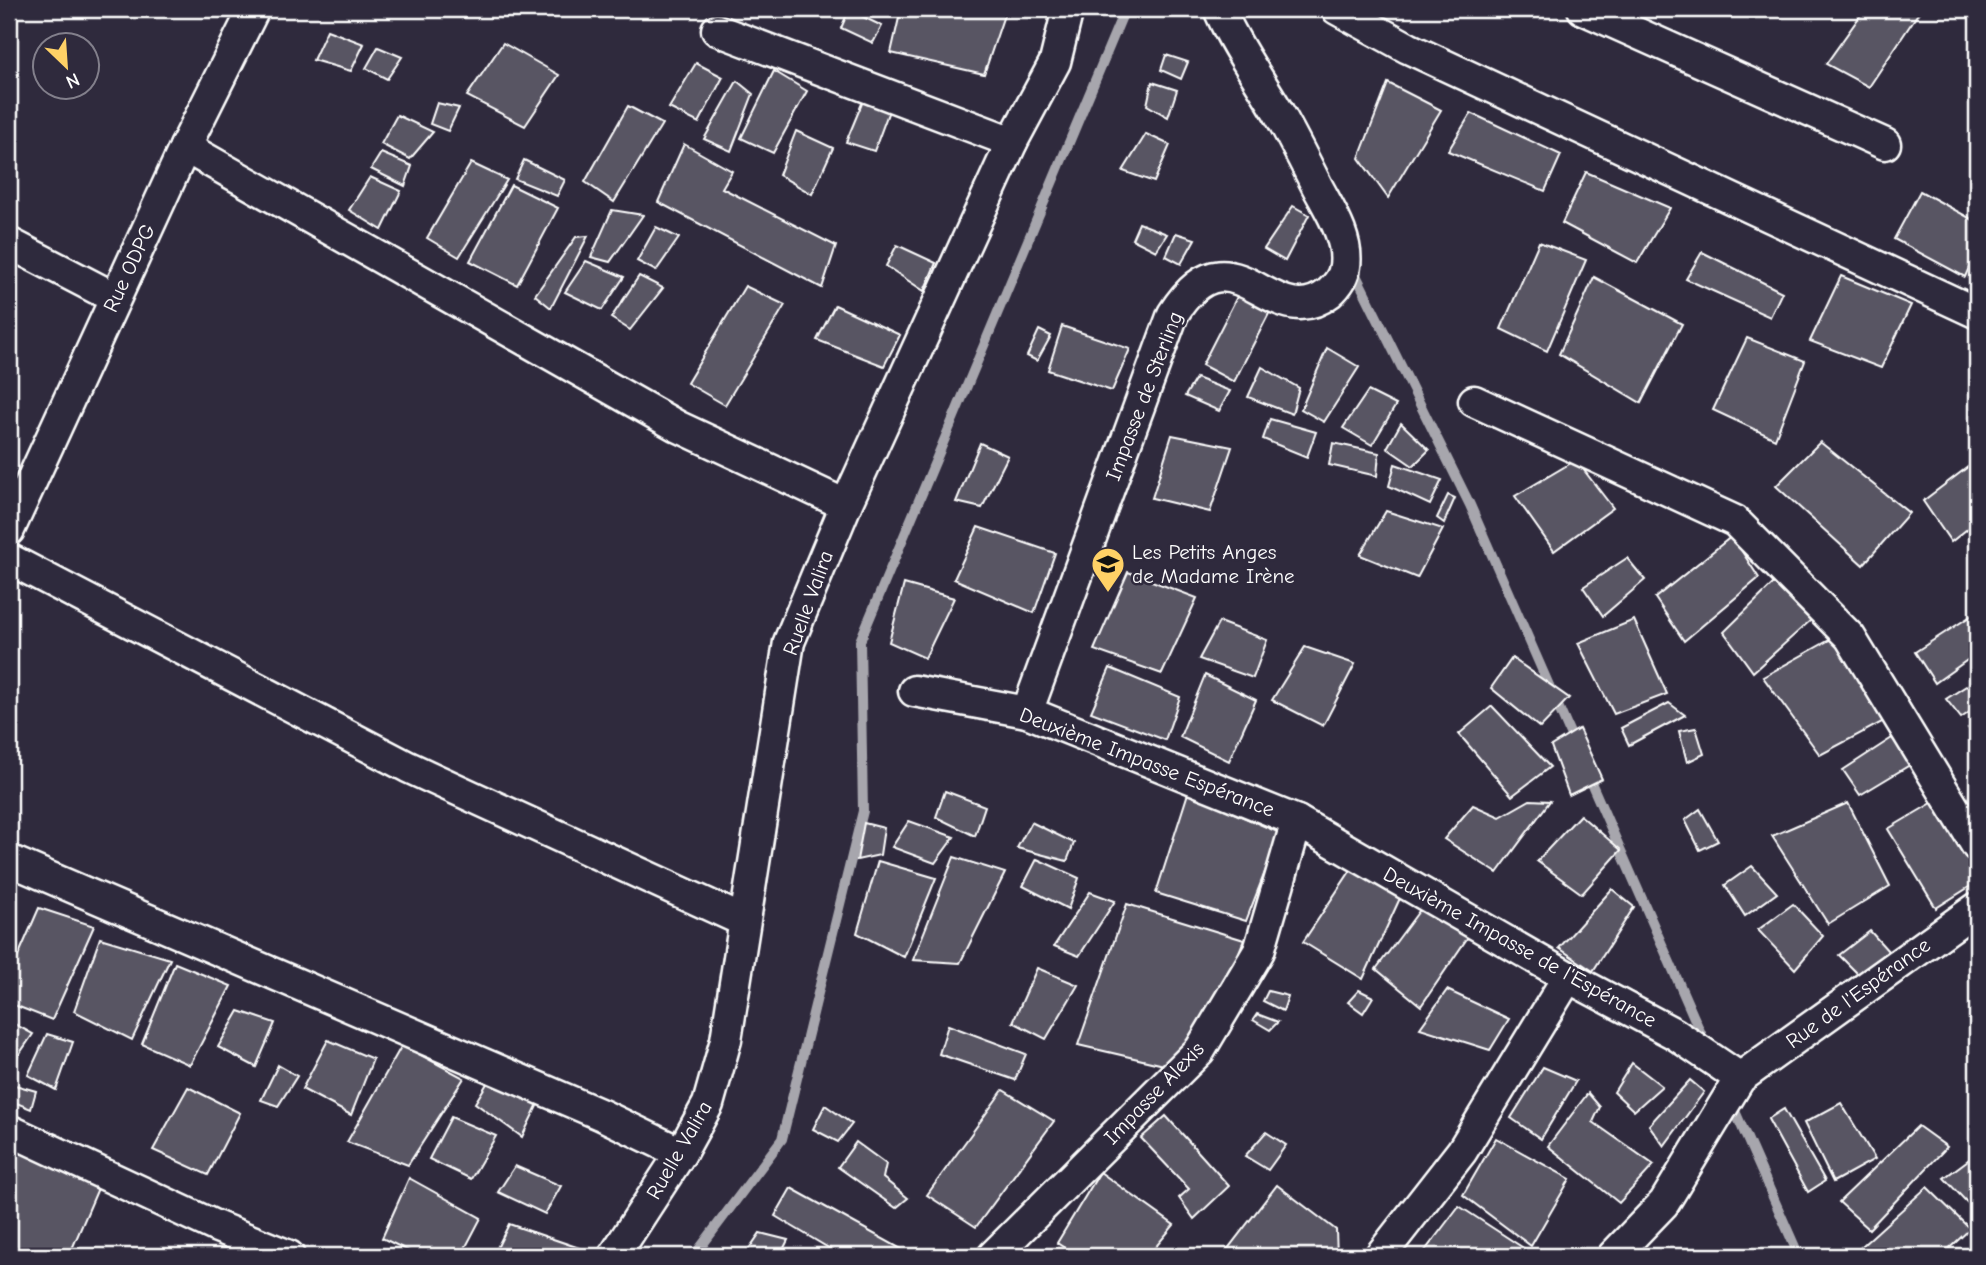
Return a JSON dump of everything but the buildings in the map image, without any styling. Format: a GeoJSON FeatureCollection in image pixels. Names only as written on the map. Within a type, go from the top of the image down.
{"type":"FeatureCollection","features":[{"type":"Feature","properties":{"kind":"street","name":"Rue ODPG"},"geometry":{"type":"LineString","coordinates":[[9,530],[185,147],[254,9]]}},
{"type":"Feature","properties":{"kind":"street","name":"Ruelle Valira"},"geometry":{"type":"LineString","coordinates":[[614,1256],[681,1153],[708,1104],[726,1040],[789,642],[846,505],[1012,142],[1055,62],[1068,9]]}},
{"type":"Feature","properties":{"kind":"street","name":"Impasse de Sterling"},"geometry":{"type":"LineString","coordinates":[[1027,712],[1173,314],[1187,292],[1202,280],[1219,275],[1241,279],[1282,302],[1308,304],[1328,293],[1339,282],[1345,266],[1338,226],[1281,116],[1219,9]]}},
{"type":"Feature","properties":{"kind":"street"},"geometry":{"type":"LineString","coordinates":[[1337,9],[1408,48],[1977,313]]}},
{"type":"Feature","properties":{"kind":"street"},"geometry":{"type":"LineString","coordinates":[[1583,9],[1885,144]]}},
{"type":"Feature","properties":{"kind":"street"},"geometry":{"type":"LineString","coordinates":[[717,30],[1012,142]]}},
{"type":"Feature","properties":{"kind":"street"},"geometry":{"type":"LineString","coordinates":[[185,147],[677,426],[846,505]]}},
{"type":"Feature","properties":{"kind":"street"},"geometry":{"type":"LineString","coordinates":[[9,243],[115,298]]}},
{"type":"Feature","properties":{"kind":"street"},"geometry":{"type":"LineString","coordinates":[[1474,401],[1735,521],[1850,637],[1977,846]]}},
{"type":"Feature","properties":{"kind":"street"},"geometry":{"type":"LineString","coordinates":[[9,559],[408,767],[744,921]]}},
{"type":"Feature","properties":{"kind":"street","name":"Deuxième Impasse Espérance"},"geometry":{"type":"LineString","coordinates":[[914,691],[1027,712],[1297,821]]}},
{"type":"Feature","properties":{"kind":"street","name":"Deuxième Impasse de l'Espérance"},"geometry":{"type":"LineString","coordinates":[[1297,821],[1568,977],[1675,1034],[1740,1078]]}},
{"type":"Feature","properties":{"kind":"street","name":"Impasse Alexis"},"geometry":{"type":"LineString","coordinates":[[993,1256],[1200,1050],[1259,951],[1297,821]]}},
{"type":"Feature","properties":{"kind":"street"},"geometry":{"type":"LineString","coordinates":[[9,860],[602,1115],[681,1153]]}},
{"type":"Feature","properties":{"kind":"street","name":"Rue de l'Espérance"},"geometry":{"type":"LineString","coordinates":[[1740,1078],[1977,908]]}},
{"type":"Feature","properties":{"kind":"street"},"geometry":{"type":"LineString","coordinates":[[1380,1256],[1462,1151],[1568,977]]}},
{"type":"Feature","properties":{"kind":"street"},"geometry":{"type":"LineString","coordinates":[[1613,1256],[1664,1203],[1740,1078]]}},
{"type":"Feature","properties":{"kind":"street"},"geometry":{"type":"LineString","coordinates":[[9,1130],[215,1226],[289,1256]]}},
{"type":"Feature","properties":{"kind":"waterway"},"geometry":{"type":"LineString","coordinates":[[694,1256],[782,1139],[863,811],[860,641],[1125,9]]}},
{"type":"Feature","properties":{"kind":"waterway"},"geometry":{"type":"LineString","coordinates":[[1352,267],[1470,505],[1576,747]]}},
{"type":"Feature","properties":{"kind":"waterway"},"geometry":{"type":"LineString","coordinates":[[1586,771],[1706,1045]]}},
{"type":"Feature","properties":{"kind":"waterway"},"geometry":{"type":"LineString","coordinates":[[1731,1102],[1799,1256]]}},
{"type":"Feature","properties":{"kind":"place","name":"Les Petits Anges de Madame Irène"},"geometry":{"type":"Point","coordinates":[1108,594]}}]}
